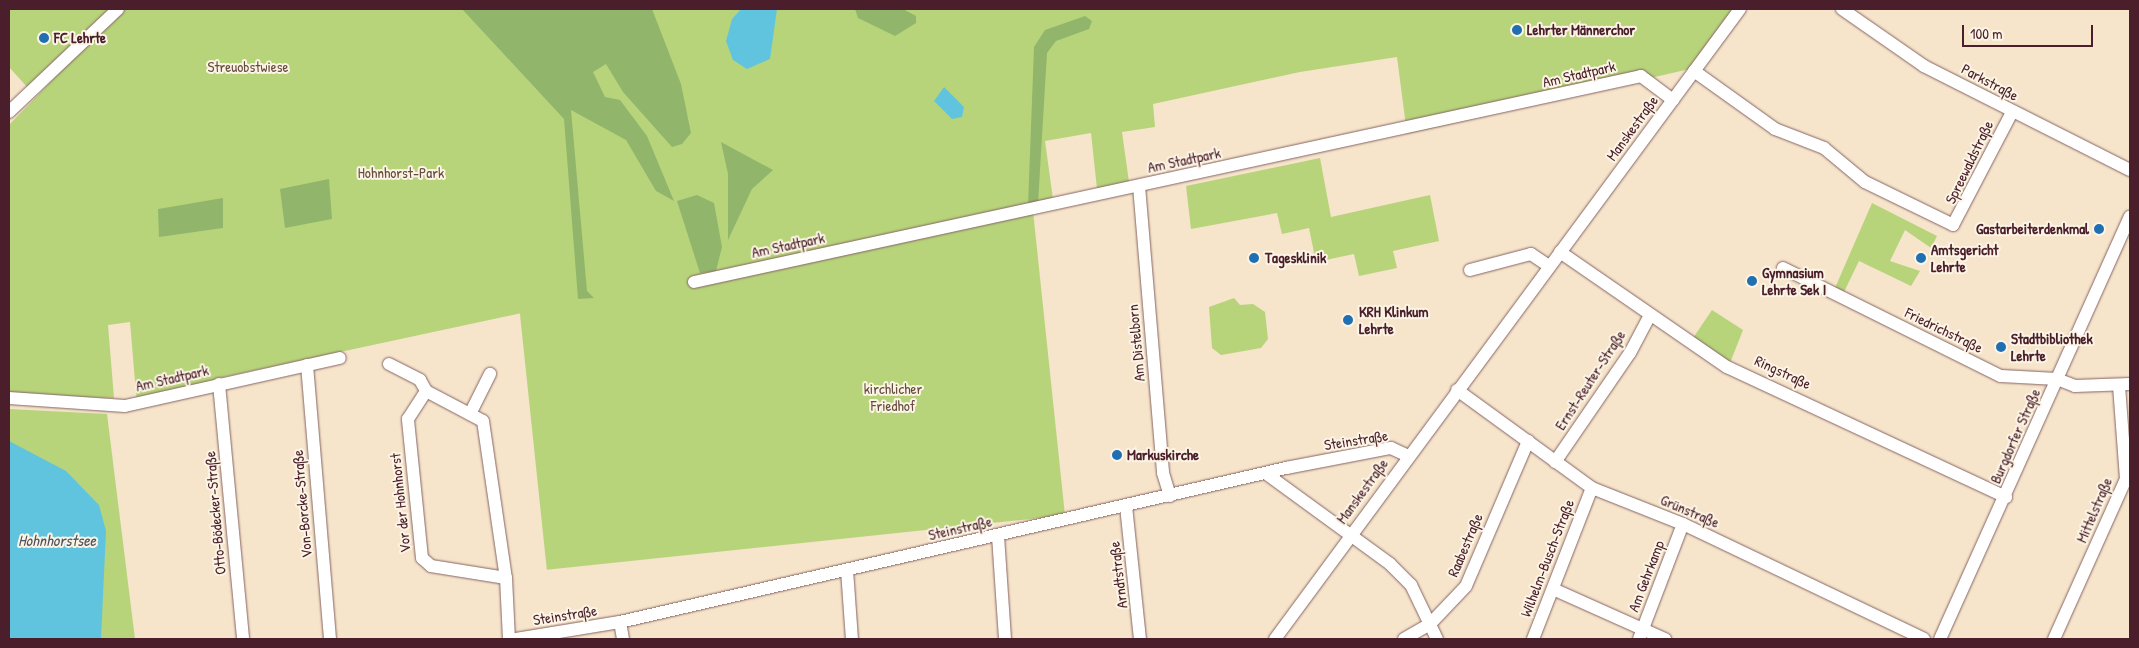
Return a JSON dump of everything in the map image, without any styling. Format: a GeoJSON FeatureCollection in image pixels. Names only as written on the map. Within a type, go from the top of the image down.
{"type":"FeatureCollection","features":[{"type":"Feature","properties":{"kind":"street"},"geometry":{"type":"LineString","coordinates":[[9,112],[118,9]]}},
{"type":"Feature","properties":{"kind":"street","name":"Manskestraße"},"geometry":{"type":"LineString","coordinates":[[1275,639],[1408,456],[1740,9]]}},
{"type":"Feature","properties":{"kind":"street","name":"Parkstraße"},"geometry":{"type":"LineString","coordinates":[[1842,9],[1924,66],[2130,170]]}},
{"type":"Feature","properties":{"kind":"street","name":"Spreewaldstraße"},"geometry":{"type":"LineString","coordinates":[[1694,71],[1775,129],[1824,148],[1865,182],[1953,225],[2012,112]]}},
{"type":"Feature","properties":{"kind":"street","name":"Am Stadtpark"},"geometry":{"type":"LineString","coordinates":[[694,282],[1641,76],[1673,100]]}},
{"type":"Feature","properties":{"kind":"street","name":"Am Distelborn"},"geometry":{"type":"LineString","coordinates":[[1139,186],[1163,473],[1170,496]]}},
{"type":"Feature","properties":{"kind":"street","name":"Burgdorfer Straße"},"geometry":{"type":"LineString","coordinates":[[1940,639],[2006,497],[2130,217]]}},
{"type":"Feature","properties":{"kind":"street","name":"Ringstraße"},"geometry":{"type":"LineString","coordinates":[[1560,252],[1727,367],[2006,497]]}},
{"type":"Feature","properties":{"kind":"street"},"geometry":{"type":"LineString","coordinates":[[1470,270],[1531,254],[1549,266]]}},
{"type":"Feature","properties":{"kind":"street","name":"Friedrichstraße"},"geometry":{"type":"LineString","coordinates":[[1783,268],[2001,376],[2057,379],[2075,386],[2124,384]]}},
{"type":"Feature","properties":{"kind":"street","name":"Ernst-Reuter-Straße"},"geometry":{"type":"LineString","coordinates":[[1555,462],[1630,353],[1650,315]]}},
{"type":"Feature","properties":{"kind":"street","name":"Am Stadtpark"},"geometry":{"type":"LineString","coordinates":[[9,398],[125,406],[340,358]]}},
{"type":"Feature","properties":{"kind":"street"},"geometry":{"type":"LineString","coordinates":[[389,364],[420,380],[426,391],[483,421],[487,435],[506,578],[509,639]]}},
{"type":"Feature","properties":{"kind":"street","name":"Von-Borcke-Straße"},"geometry":{"type":"LineString","coordinates":[[307,365],[330,639]]}},
{"type":"Feature","properties":{"kind":"street"},"geometry":{"type":"LineString","coordinates":[[470,414],[490,374]]}},
{"type":"Feature","properties":{"kind":"street","name":"Otto-Bödecker-Straße"},"geometry":{"type":"LineString","coordinates":[[219,384],[243,639]]}},
{"type":"Feature","properties":{"kind":"street","name":"Mittelstraße"},"geometry":{"type":"LineString","coordinates":[[2054,639],[2126,480],[2124,384]]}},
{"type":"Feature","properties":{"kind":"street","name":"Grünstraße"},"geometry":{"type":"LineString","coordinates":[[1457,390],[1592,488],[1683,524],[1924,639]]}},
{"type":"Feature","properties":{"kind":"street","name":"Vor der Hohnhorst"},"geometry":{"type":"LineString","coordinates":[[426,391],[408,419],[422,558],[431,566],[506,578]]}},
{"type":"Feature","properties":{"kind":"street","name":"Raabestraße"},"geometry":{"type":"LineString","coordinates":[[1404,639],[1430,624],[1466,586],[1476,567],[1528,441]]}},
{"type":"Feature","properties":{"kind":"street","name":"Steinstraße"},"geometry":{"type":"LineString","coordinates":[[516,639],[620,622],[1170,496],[1391,448],[1408,456]]}},
{"type":"Feature","properties":{"kind":"street"},"geometry":{"type":"LineString","coordinates":[[1268,475],[1351,535],[1411,585],[1437,639]]}},
{"type":"Feature","properties":{"kind":"street","name":"Wilhelm-Busch-Straße"},"geometry":{"type":"LineString","coordinates":[[1533,639],[1592,488]]}},
{"type":"Feature","properties":{"kind":"street","name":"Arndtstraße"},"geometry":{"type":"LineString","coordinates":[[1126,506],[1140,639]]}},
{"type":"Feature","properties":{"kind":"street","name":"Am Gehrkamp"},"geometry":{"type":"LineString","coordinates":[[1641,634],[1683,524]]}},
{"type":"Feature","properties":{"kind":"street"},"geometry":{"type":"LineString","coordinates":[[998,536],[1005,639]]}},
{"type":"Feature","properties":{"kind":"street"},"geometry":{"type":"LineString","coordinates":[[846,570],[852,639]]}},
{"type":"Feature","properties":{"kind":"street"},"geometry":{"type":"LineString","coordinates":[[1553,589],[1641,634],[1665,639]]}},
{"type":"Feature","properties":{"kind":"street"},"geometry":{"type":"LineString","coordinates":[[620,622],[623,639]]}},
{"type":"Feature","properties":{"kind":"green space","name":"FC Lehrte"},"geometry":{"type":"Polygon","coordinates":[[[9,9],[109,9],[27,87],[9,67],[9,9]]]}},
{"type":"Feature","properties":{"kind":"green space","name":"Hohnhorst-Park"},"geometry":{"type":"Polygon","coordinates":[[[121,9],[1736,9],[1694,68],[1407,134],[1397,57],[1300,72],[1153,104],[1155,127],[1122,132],[1129,182],[1097,189],[1091,133],[1045,141],[1053,199],[219,378],[137,405],[130,322],[108,325],[114,398],[9,396],[9,125],[121,9]]]}},
{"type":"Feature","properties":{"kind":"green space"},"geometry":{"type":"Polygon","coordinates":[[[462,9],[652,9],[681,84],[691,133],[682,144],[672,147],[623,92],[606,64],[593,72],[605,97],[620,100],[647,136],[674,201],[656,191],[626,140],[571,110],[587,291],[594,298],[578,299],[564,119],[462,9]]]}},
{"type":"Feature","properties":{"kind":"green space"},"geometry":{"type":"Polygon","coordinates":[[[855,9],[903,9],[916,16],[916,23],[895,36],[858,18],[855,9]]]}},
{"type":"Feature","properties":{"kind":"green space"},"geometry":{"type":"Polygon","coordinates":[[[1085,16],[1092,21],[1089,29],[1056,41],[1047,53],[1038,204],[1028,206],[1034,47],[1045,30],[1085,16]]]}},
{"type":"Feature","properties":{"kind":"green space"},"geometry":{"type":"Polygon","coordinates":[[[721,142],[773,170],[752,189],[728,240],[728,174],[721,142]]]}},
{"type":"Feature","properties":{"kind":"green space"},"geometry":{"type":"Polygon","coordinates":[[[1320,158],[1331,217],[1430,195],[1439,241],[1393,251],[1397,268],[1359,276],[1354,254],[1316,262],[1309,228],[1282,234],[1277,213],[1191,229],[1186,186],[1320,158]]]}},
{"type":"Feature","properties":{"kind":"green space"},"geometry":{"type":"Polygon","coordinates":[[[329,179],[332,219],[285,228],[280,189],[329,179]]]}},
{"type":"Feature","properties":{"kind":"green space"},"geometry":{"type":"Polygon","coordinates":[[[697,195],[714,203],[722,247],[716,271],[700,273],[677,201],[697,195]]]}},
{"type":"Feature","properties":{"kind":"green space"},"geometry":{"type":"Polygon","coordinates":[[[223,198],[223,228],[159,237],[158,209],[223,198]]]}},
{"type":"Feature","properties":{"kind":"green space"},"geometry":{"type":"Polygon","coordinates":[[[1872,203],[1937,236],[1931,248],[1905,230],[1890,261],[1920,271],[1911,286],[1859,261],[1844,292],[1835,288],[1872,203]]]}},
{"type":"Feature","properties":{"kind":"green space","name":"kirchlicher Friedhof"},"geometry":{"type":"Polygon","coordinates":[[[1033,211],[1065,515],[547,570],[515,265],[1033,211]]]}},
{"type":"Feature","properties":{"kind":"green space"},"geometry":{"type":"Polygon","coordinates":[[[1234,298],[1240,305],[1253,304],[1265,312],[1268,339],[1261,348],[1221,355],[1212,348],[1209,307],[1234,298]]]}},
{"type":"Feature","properties":{"kind":"green space"},"geometry":{"type":"Polygon","coordinates":[[[1712,310],[1743,330],[1730,363],[1693,338],[1712,310]]]}},
{"type":"Feature","properties":{"kind":"green space","name":"Hohnhorstsee"},"geometry":{"type":"Polygon","coordinates":[[[9,409],[107,414],[135,639],[9,639],[9,409]]]}},
{"type":"Feature","properties":{"kind":"water"},"geometry":{"type":"Polygon","coordinates":[[[741,9],[777,9],[770,59],[747,69],[733,60],[726,41],[732,19],[741,9]]]}},
{"type":"Feature","properties":{"kind":"water"},"geometry":{"type":"Polygon","coordinates":[[[944,87],[964,107],[962,117],[952,119],[934,101],[944,87]]]}},
{"type":"Feature","properties":{"kind":"water","name":"Hohnhorstsee"},"geometry":{"type":"Polygon","coordinates":[[[9,441],[66,471],[99,505],[106,531],[101,639],[9,639],[9,441]]]}},
{"type":"Feature","properties":{"kind":"place","name":"Lehrter Männerchor"},"geometry":{"type":"Point","coordinates":[1517,30]}},
{"type":"Feature","properties":{"kind":"place","name":"FC Lehrte"},"geometry":{"type":"Point","coordinates":[44,38]}},
{"type":"Feature","properties":{"kind":"place","name":"Gastarbeiterdenkmal"},"geometry":{"type":"Point","coordinates":[2099,229]}},
{"type":"Feature","properties":{"kind":"place","name":"Tagesklinik"},"geometry":{"type":"Point","coordinates":[1254,258]}},
{"type":"Feature","properties":{"kind":"place","name":"Amtsgericht Lehrte"},"geometry":{"type":"Point","coordinates":[1921,258]}},
{"type":"Feature","properties":{"kind":"place","name":"Gymnasium Lehrte Sek I"},"geometry":{"type":"Point","coordinates":[1752,281]}},
{"type":"Feature","properties":{"kind":"place","name":"KRH Klinkum Lehrte"},"geometry":{"type":"Point","coordinates":[1348,320]}},
{"type":"Feature","properties":{"kind":"place","name":"Stadtbibliothek Lehrte"},"geometry":{"type":"Point","coordinates":[2001,347]}},
{"type":"Feature","properties":{"kind":"place","name":"Markuskirche"},"geometry":{"type":"Point","coordinates":[1117,455]}},
{"type":"Feature","properties":{"kind":"park label","name":"Streuobstwiese"},"geometry":{"type":"Point","coordinates":[248,67]}}]}
